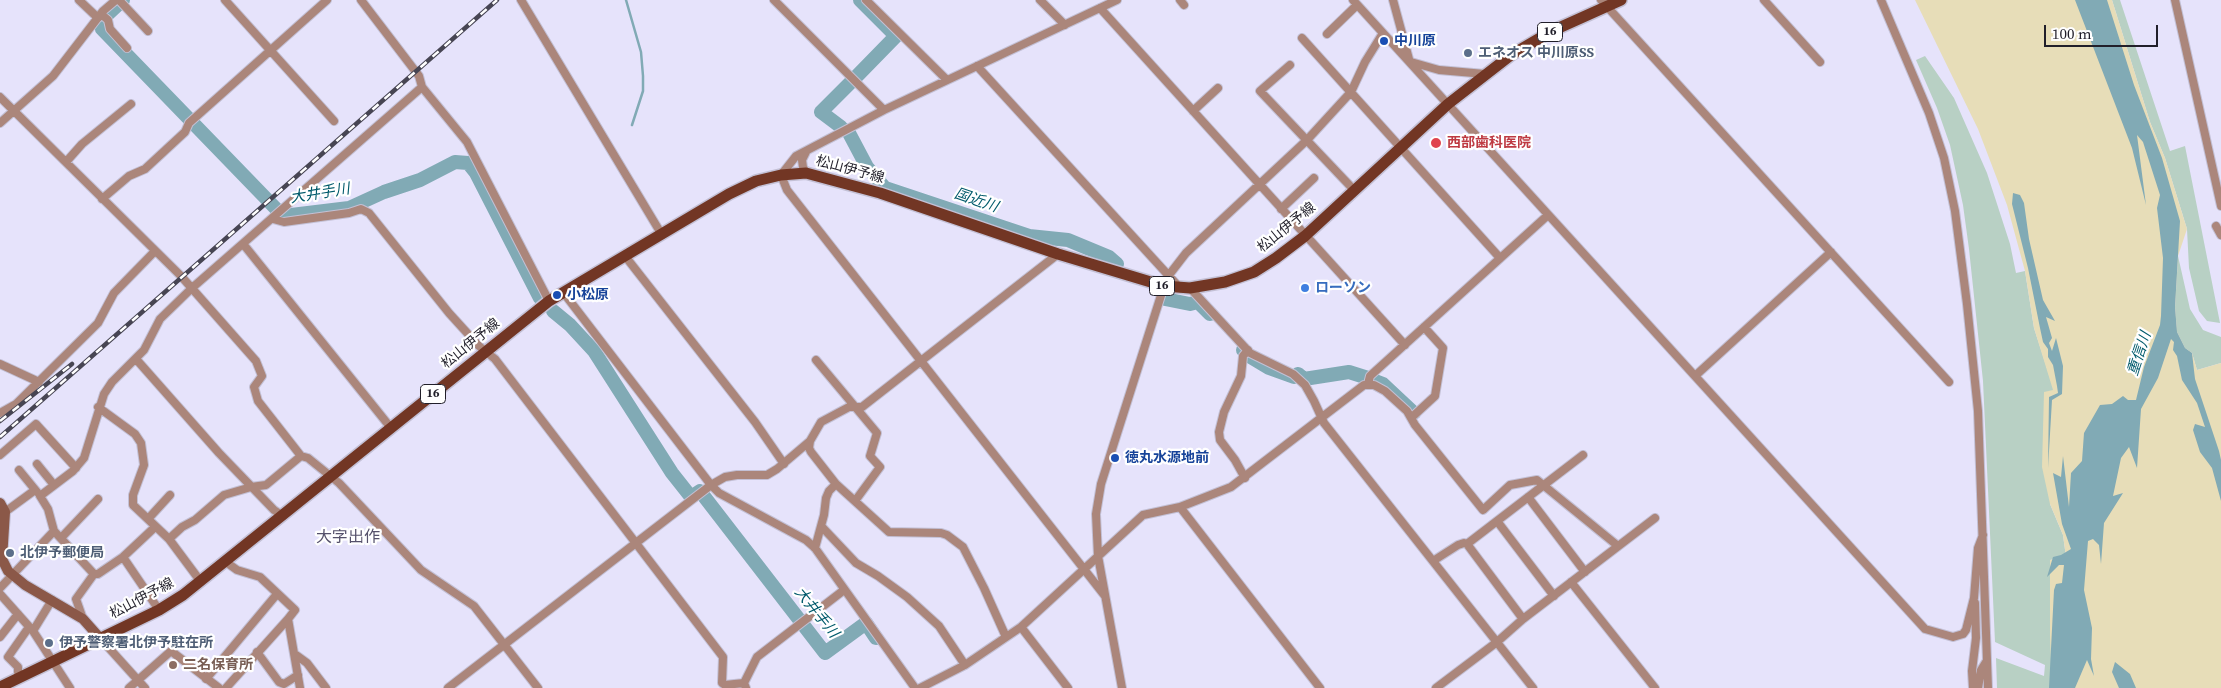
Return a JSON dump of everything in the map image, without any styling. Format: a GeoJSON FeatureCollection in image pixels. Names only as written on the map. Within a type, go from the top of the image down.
{"type":"FeatureCollection","features":[{"type":"Feature","properties":{"kind":"main road","name":"松山伊予線"},"geometry":{"type":"LineString","coordinates":[[0,687],[99,637],[160,610],[201,582],[549,301],[729,194],[756,181],[781,175],[806,173],[880,193],[1058,254],[1164,286],[1185,288],[1225,282],[1254,272],[1305,236],[1448,104],[1485,74],[1532,42],[1604,3],[1621,0]]}},
{"type":"Feature","properties":{"kind":"main road"},"geometry":{"type":"LineString","coordinates":[[2,508],[2,559],[6,570],[83,619],[99,637]]}},
{"type":"Feature","properties":{"kind":"street"},"geometry":{"type":"LineString","coordinates":[[79,0],[102,16],[110,29],[127,48]]}},
{"type":"Feature","properties":{"kind":"street"},"geometry":{"type":"LineString","coordinates":[[225,0],[334,121]]}},
{"type":"Feature","properties":{"kind":"street"},"geometry":{"type":"LineString","coordinates":[[102,199],[129,176],[145,169],[183,134],[189,123],[327,0]]}},
{"type":"Feature","properties":{"kind":"street"},"geometry":{"type":"LineString","coordinates":[[361,0],[419,76],[422,87],[467,142],[549,301]]}},
{"type":"Feature","properties":{"kind":"street"},"geometry":{"type":"LineString","coordinates":[[521,0],[662,234]]}},
{"type":"Feature","properties":{"kind":"street"},"geometry":{"type":"LineString","coordinates":[[774,0],[884,110]]}},
{"type":"Feature","properties":{"kind":"street"},"geometry":{"type":"LineString","coordinates":[[866,0],[947,80]]}},
{"type":"Feature","properties":{"kind":"street"},"geometry":{"type":"LineString","coordinates":[[1040,0],[1065,25]]}},
{"type":"Feature","properties":{"kind":"street"},"geometry":{"type":"LineString","coordinates":[[1106,596],[1083,570],[787,190],[781,175],[791,161],[884,110],[1117,0]]}},
{"type":"Feature","properties":{"kind":"street"},"geometry":{"type":"LineString","coordinates":[[1393,0],[1409,61]]}},
{"type":"Feature","properties":{"kind":"street"},"geometry":{"type":"LineString","coordinates":[[1764,0],[1820,62]]}},
{"type":"Feature","properties":{"kind":"street"},"geometry":{"type":"LineString","coordinates":[[1882,0],[1929,113],[1944,158],[1953,203],[1967,304],[1978,411],[1988,688]]}},
{"type":"Feature","properties":{"kind":"street"},"geometry":{"type":"LineString","coordinates":[[2175,0],[2221,206]]}},
{"type":"Feature","properties":{"kind":"street"},"geometry":{"type":"LineString","coordinates":[[0,123],[53,76],[116,1],[148,31]]}},
{"type":"Feature","properties":{"kind":"street"},"geometry":{"type":"LineString","coordinates":[[1327,34],[1355,2],[1925,630],[1953,637],[1963,634],[1968,624],[1974,598]]}},
{"type":"Feature","properties":{"kind":"street"},"geometry":{"type":"LineString","coordinates":[[1604,3],[1949,382]]}},
{"type":"Feature","properties":{"kind":"street"},"geometry":{"type":"LineString","coordinates":[[1100,8],[1405,345]]}},
{"type":"Feature","properties":{"kind":"street"},"geometry":{"type":"LineString","coordinates":[[1122,688],[1098,556],[1096,514],[1101,484],[1164,286],[1169,274],[1186,254],[1258,184],[1307,140],[1351,92],[1365,62],[1383,33]]}},
{"type":"Feature","properties":{"kind":"street"},"geometry":{"type":"LineString","coordinates":[[1302,38],[1500,258]]}},
{"type":"Feature","properties":{"kind":"street"},"geometry":{"type":"LineString","coordinates":[[1409,61],[1439,70],[1485,74]]}},
{"type":"Feature","properties":{"kind":"street"},"geometry":{"type":"LineString","coordinates":[[1290,65],[1260,91],[1354,190]]}},
{"type":"Feature","properties":{"kind":"street"},"geometry":{"type":"LineString","coordinates":[[977,66],[1169,274],[1185,288],[1246,352],[1298,378],[1310,393],[1324,423],[1533,688]]}},
{"type":"Feature","properties":{"kind":"street"},"geometry":{"type":"LineString","coordinates":[[2,508],[54,484],[76,468],[86,452],[98,407],[107,387],[144,350],[160,319],[192,288],[244,245],[422,87]]}},
{"type":"Feature","properties":{"kind":"street"},"geometry":{"type":"LineString","coordinates":[[1193,111],[1218,88]]}},
{"type":"Feature","properties":{"kind":"street"},"geometry":{"type":"LineString","coordinates":[[0,98],[192,288],[256,362],[262,376],[254,394],[301,456],[308,458],[339,483],[421,570],[474,606],[538,688]]}},
{"type":"Feature","properties":{"kind":"street"},"geometry":{"type":"LineString","coordinates":[[66,162],[82,144],[132,104]]}},
{"type":"Feature","properties":{"kind":"street"},"geometry":{"type":"LineString","coordinates":[[806,152],[802,160],[806,173]]}},
{"type":"Feature","properties":{"kind":"street"},"geometry":{"type":"LineString","coordinates":[[1281,209],[1314,178]]}},
{"type":"Feature","properties":{"kind":"street"},"geometry":{"type":"LineString","coordinates":[[277,215],[284,222],[349,213],[360,209],[366,210],[450,313],[495,359],[723,657],[722,683],[725,686],[745,685],[757,657],[844,590]]}},
{"type":"Feature","properties":{"kind":"street"},"geometry":{"type":"LineString","coordinates":[[1368,384],[1370,376],[1548,215]]}},
{"type":"Feature","properties":{"kind":"street"},"geometry":{"type":"LineString","coordinates":[[2216,226],[2221,235]]}},
{"type":"Feature","properties":{"kind":"street"},"geometry":{"type":"LineString","coordinates":[[244,245],[391,428]]}},
{"type":"Feature","properties":{"kind":"street"},"geometry":{"type":"LineString","coordinates":[[0,413],[16,404],[98,324],[114,293],[155,251]]}},
{"type":"Feature","properties":{"kind":"street"},"geometry":{"type":"LineString","coordinates":[[1695,376],[1830,252]]}},
{"type":"Feature","properties":{"kind":"street"},"geometry":{"type":"LineString","coordinates":[[448,688],[711,485],[725,477],[736,475],[767,475],[784,464],[810,440],[821,422],[840,411],[853,407],[862,407],[1058,254]]}},
{"type":"Feature","properties":{"kind":"street"},"geometry":{"type":"LineString","coordinates":[[625,256],[755,422],[784,464]]}},
{"type":"Feature","properties":{"kind":"street"},"geometry":{"type":"LineString","coordinates":[[563,292],[711,485],[719,493],[806,540],[815,548],[914,688]]}},
{"type":"Feature","properties":{"kind":"street"},"geometry":{"type":"LineString","coordinates":[[1411,418],[1435,396],[1443,348],[1424,328]]}},
{"type":"Feature","properties":{"kind":"street"},"geometry":{"type":"LineString","coordinates":[[1245,478],[1236,460],[1220,440],[1219,432],[1224,412],[1241,376],[1242,359],[1246,352]]}},
{"type":"Feature","properties":{"kind":"street"},"geometry":{"type":"LineString","coordinates":[[136,358],[219,454],[274,510],[283,516]]}},
{"type":"Feature","properties":{"kind":"street"},"geometry":{"type":"LineString","coordinates":[[816,360],[853,407],[877,433],[870,456],[880,467],[854,501]]}},
{"type":"Feature","properties":{"kind":"street"},"geometry":{"type":"LineString","coordinates":[[0,364],[39,382]]}},
{"type":"Feature","properties":{"kind":"street"},"geometry":{"type":"LineString","coordinates":[[920,688],[965,665],[1021,627],[1143,515],[1180,507],[1231,488],[1321,417],[1368,384],[1385,391],[1408,411],[1415,425],[1483,510],[1510,485],[1537,480],[1618,546]]}},
{"type":"Feature","properties":{"kind":"street"},"geometry":{"type":"LineString","coordinates":[[98,407],[134,434],[141,443],[144,465],[132,501],[133,505],[169,539],[201,582]]}},
{"type":"Feature","properties":{"kind":"street"},"geometry":{"type":"LineString","coordinates":[[0,455],[36,424],[76,468]]}},
{"type":"Feature","properties":{"kind":"street"},"geometry":{"type":"LineString","coordinates":[[810,440],[809,448],[811,452],[836,484],[888,532],[941,533],[947,535],[963,547],[1006,637]]}},
{"type":"Feature","properties":{"kind":"street"},"geometry":{"type":"LineString","coordinates":[[1467,544],[1583,455]]}},
{"type":"Feature","properties":{"kind":"street"},"geometry":{"type":"LineString","coordinates":[[169,539],[224,495],[266,485],[301,456]]}},
{"type":"Feature","properties":{"kind":"street"},"geometry":{"type":"LineString","coordinates":[[37,464],[54,484]]}},
{"type":"Feature","properties":{"kind":"street"},"geometry":{"type":"LineString","coordinates":[[19,470],[48,509],[54,531],[94,574]]}},
{"type":"Feature","properties":{"kind":"street"},"geometry":{"type":"LineString","coordinates":[[815,548],[822,527],[826,498],[829,491],[836,484]]}},
{"type":"Feature","properties":{"kind":"street"},"geometry":{"type":"LineString","coordinates":[[148,520],[170,495]]}},
{"type":"Feature","properties":{"kind":"street"},"geometry":{"type":"LineString","coordinates":[[1528,497],[1585,572]]}},
{"type":"Feature","properties":{"kind":"street"},"geometry":{"type":"LineString","coordinates":[[61,538],[98,499]]}},
{"type":"Feature","properties":{"kind":"street"},"geometry":{"type":"LineString","coordinates":[[1180,507],[1320,688]]}},
{"type":"Feature","properties":{"kind":"street"},"geometry":{"type":"LineString","coordinates":[[88,510],[96,516]]}},
{"type":"Feature","properties":{"kind":"street"},"geometry":{"type":"LineString","coordinates":[[1436,688],[1497,642],[1523,618],[1655,518]]}},
{"type":"Feature","properties":{"kind":"street"},"geometry":{"type":"LineString","coordinates":[[1497,521],[1554,596]]}},
{"type":"Feature","properties":{"kind":"street"},"geometry":{"type":"LineString","coordinates":[[83,619],[76,599],[94,574],[98,574],[124,557],[155,527]]}},
{"type":"Feature","properties":{"kind":"street"},"geometry":{"type":"LineString","coordinates":[[822,527],[856,563],[907,597],[939,626],[965,665]]}},
{"type":"Feature","properties":{"kind":"street"},"geometry":{"type":"LineString","coordinates":[[0,588],[6,570],[54,531]]}},
{"type":"Feature","properties":{"kind":"street"},"geometry":{"type":"LineString","coordinates":[[1973,688],[1972,670],[1976,628],[1974,598],[1977,558],[1982,535]]}},
{"type":"Feature","properties":{"kind":"street"},"geometry":{"type":"LineString","coordinates":[[1433,561],[1464,542],[1523,618]]}},
{"type":"Feature","properties":{"kind":"street"},"geometry":{"type":"LineString","coordinates":[[124,557],[160,610]]}},
{"type":"Feature","properties":{"kind":"street"},"geometry":{"type":"LineString","coordinates":[[226,562],[237,570],[260,577],[295,610],[226,688]]}},
{"type":"Feature","properties":{"kind":"street"},"geometry":{"type":"LineString","coordinates":[[1571,582],[1654,688]]}},
{"type":"Feature","properties":{"kind":"street"},"geometry":{"type":"LineString","coordinates":[[0,594],[31,629],[70,688]]}},
{"type":"Feature","properties":{"kind":"street"},"geometry":{"type":"LineString","coordinates":[[206,679],[277,594]]}},
{"type":"Feature","properties":{"kind":"street"},"geometry":{"type":"LineString","coordinates":[[22,676],[18,672],[18,667],[8,657],[52,600]]}},
{"type":"Feature","properties":{"kind":"street"},"geometry":{"type":"LineString","coordinates":[[0,636],[18,614]]}},
{"type":"Feature","properties":{"kind":"street"},"geometry":{"type":"LineString","coordinates":[[288,619],[296,655],[300,688]]}},
{"type":"Feature","properties":{"kind":"street"},"geometry":{"type":"LineString","coordinates":[[1021,627],[1068,688]]}},
{"type":"Feature","properties":{"kind":"street"},"geometry":{"type":"LineString","coordinates":[[99,637],[145,688]]}},
{"type":"Feature","properties":{"kind":"street"},"geometry":{"type":"LineString","coordinates":[[130,688],[171,651],[219,688]]}},
{"type":"Feature","properties":{"kind":"street"},"geometry":{"type":"LineString","coordinates":[[257,652],[279,682],[284,684],[298,676]]}},
{"type":"Feature","properties":{"kind":"street"},"geometry":{"type":"LineString","coordinates":[[296,655],[307,663],[326,688]]}},
{"type":"Feature","properties":{"kind":"street"},"geometry":{"type":"LineString","coordinates":[[1978,688],[1981,670],[1987,660]]}},
{"type":"Feature","properties":{"kind":"shaded area"},"geometry":{"type":"Polygon","coordinates":[[[2075,0],[2107,0],[2134,85],[2162,158],[2180,221],[2175,307],[2177,332],[2185,348],[2192,353],[2195,379],[2219,451],[2221,460],[2221,501],[2212,468],[2200,452],[2193,430],[2195,424],[2205,427],[2197,403],[2182,380],[2177,356],[2173,350],[2174,342],[2171,339],[2158,378],[2141,409],[2137,468],[2129,447],[2121,458],[2113,496],[2123,493],[2104,523],[2101,564],[2099,545],[2093,539],[2088,541],[2084,590],[2092,628],[2091,659],[2094,676],[2087,660],[2075,688],[2049,688],[2054,590],[2056,584],[2062,583],[2064,565],[2059,565],[2047,577],[2053,557],[2071,549],[2062,524],[2053,473],[2061,477],[2063,456],[2069,507],[2071,473],[2082,461],[2084,433],[2100,405],[2112,404],[2123,396],[2128,400],[2136,400],[2144,367],[2160,325],[2161,316],[2163,258],[2157,208],[2160,195],[2143,142],[2137,135],[2146,205],[2132,148],[2075,0]]]}},
{"type":"Feature","properties":{"kind":"shaded area"},"geometry":{"type":"Polygon","coordinates":[[[2112,0],[2120,0],[2170,151],[2185,146],[2220,323],[2207,321],[2199,311],[2189,268],[2187,229],[2165,158],[2150,122],[2112,0]]]}},
{"type":"Feature","properties":{"kind":"shaded area"},"geometry":{"type":"Polygon","coordinates":[[[1925,56],[1954,98],[1987,173],[2010,244],[2016,273],[2025,271],[2034,328],[2054,390],[2050,504],[2063,535],[2066,557],[2050,560],[2052,688],[1997,688],[1996,658],[2044,676],[2045,665],[1995,642],[1983,381],[1969,249],[1963,205],[1950,145],[1937,108],[1916,60],[1925,56]]]}},
{"type":"Feature","properties":{"kind":"shaded area"},"geometry":{"type":"Polygon","coordinates":[[[2013,193],[2020,195],[2024,203],[2029,239],[2043,300],[2055,321],[2046,317],[2052,338],[2049,343],[2052,351],[2056,338],[2063,366],[2062,394],[2052,400],[2048,468],[2049,397],[2058,393],[2053,365],[2048,357],[2048,349],[2043,342],[2028,268],[2012,204],[2013,193]]]}},
{"type":"Feature","properties":{"kind":"shaded area"},"geometry":{"type":"Polygon","coordinates":[[[2178,256],[2190,309],[2203,330],[2221,337],[2221,363],[2197,370],[2192,353],[2185,348],[2177,332],[2175,307],[2178,256]]]}},
{"type":"Feature","properties":{"kind":"shaded area"},"geometry":{"type":"Polygon","coordinates":[[[2115,662],[2130,674],[2136,688],[2119,688],[2112,672],[2115,662]]]}},
{"type":"Feature","properties":{"kind":"sand"},"geometry":{"type":"Polygon","coordinates":[[[1915,0],[2112,0],[2150,122],[2165,158],[2187,229],[2178,256],[2175,307],[2177,332],[2185,348],[2192,353],[2197,370],[2221,363],[2221,688],[2052,688],[2050,560],[2066,557],[2063,535],[2050,504],[2042,467],[2044,392],[2053,390],[2034,328],[2025,271],[2007,205],[1978,129],[1915,0]]]}},
{"type":"Feature","properties":{"kind":"waterway","name":"大井手川"},"geometry":{"type":"LineString","coordinates":[[123,0],[107,15],[102,29],[283,216],[349,208],[384,192],[420,180],[455,162],[468,163],[476,173],[540,298]]}},
{"type":"Feature","properties":{"kind":"waterway"},"geometry":{"type":"LineString","coordinates":[[626,0],[641,52],[643,76],[643,91],[632,125]]}},
{"type":"Feature","properties":{"kind":"waterway","name":"国近川"},"geometry":{"type":"LineString","coordinates":[[856,77],[896,36],[860,0]]}},
{"type":"Feature","properties":{"kind":"waterway","name":"国近川"},"geometry":{"type":"LineString","coordinates":[[841,127],[821,112],[852,81]]}},
{"type":"Feature","properties":{"kind":"waterway","name":"国近川"},"geometry":{"type":"LineString","coordinates":[[849,133],[867,167],[885,188],[1029,236],[1068,240],[1109,257],[1117,264]]}},
{"type":"Feature","properties":{"kind":"waterway","name":"国近川"},"geometry":{"type":"LineString","coordinates":[[1165,299],[1190,304],[1198,302],[1210,314]]}},
{"type":"Feature","properties":{"kind":"waterway","name":"大井手川"},"geometry":{"type":"LineString","coordinates":[[553,311],[570,325],[594,351],[672,473],[691,497],[700,491]]}},
{"type":"Feature","properties":{"kind":"waterway","name":"国近川"},"geometry":{"type":"LineString","coordinates":[[1243,350],[1249,356],[1269,368],[1294,377]]}},
{"type":"Feature","properties":{"kind":"waterway","name":"国近川"},"geometry":{"type":"LineString","coordinates":[[1298,374],[1304,379],[1349,372],[1368,378]]}},
{"type":"Feature","properties":{"kind":"waterway","name":"国近川"},"geometry":{"type":"LineString","coordinates":[[1370,379],[1383,384],[1414,413]]}},
{"type":"Feature","properties":{"kind":"waterway","name":"大井手川"},"geometry":{"type":"LineString","coordinates":[[703,495],[825,653],[866,623],[876,638]]}},
{"type":"Feature","properties":{"kind":"railway"},"geometry":{"type":"LineString","coordinates":[[0,437],[497,0]]}},
{"type":"Feature","properties":{"kind":"railway"},"geometry":{"type":"LineString","coordinates":[[0,421],[72,364]]}},
{"type":"Feature","properties":{"kind":"place","name":"中川原"},"geometry":{"type":"Point","coordinates":[1384,41]}},
{"type":"Feature","properties":{"kind":"place","name":"エネオス 中川原SS"},"geometry":{"type":"Point","coordinates":[1468,53]}},
{"type":"Feature","properties":{"kind":"place","name":"西部歯科医院"},"geometry":{"type":"Point","coordinates":[1436,143]}},
{"type":"Feature","properties":{"kind":"place","name":"ローソン"},"geometry":{"type":"Point","coordinates":[1305,288]}},
{"type":"Feature","properties":{"kind":"place","name":"小松原"},"geometry":{"type":"Point","coordinates":[557,295]}},
{"type":"Feature","properties":{"kind":"place","name":"徳丸水源地前"},"geometry":{"type":"Point","coordinates":[1115,458]}},
{"type":"Feature","properties":{"kind":"place","name":"北伊予郵便局"},"geometry":{"type":"Point","coordinates":[10,553]}},
{"type":"Feature","properties":{"kind":"place","name":"伊予警察署北伊予駐在所"},"geometry":{"type":"Point","coordinates":[49,643]}},
{"type":"Feature","properties":{"kind":"place","name":"二名保育所"},"geometry":{"type":"Point","coordinates":[173,665]}},
{"type":"Feature","properties":{"kind":"district","name":"大字出作"},"geometry":{"type":"Point","coordinates":[348,538]}},
{"type":"Feature","properties":{"kind":"water label","name":"重信川"},"geometry":{"type":"Point","coordinates":[2140,354]}}]}
